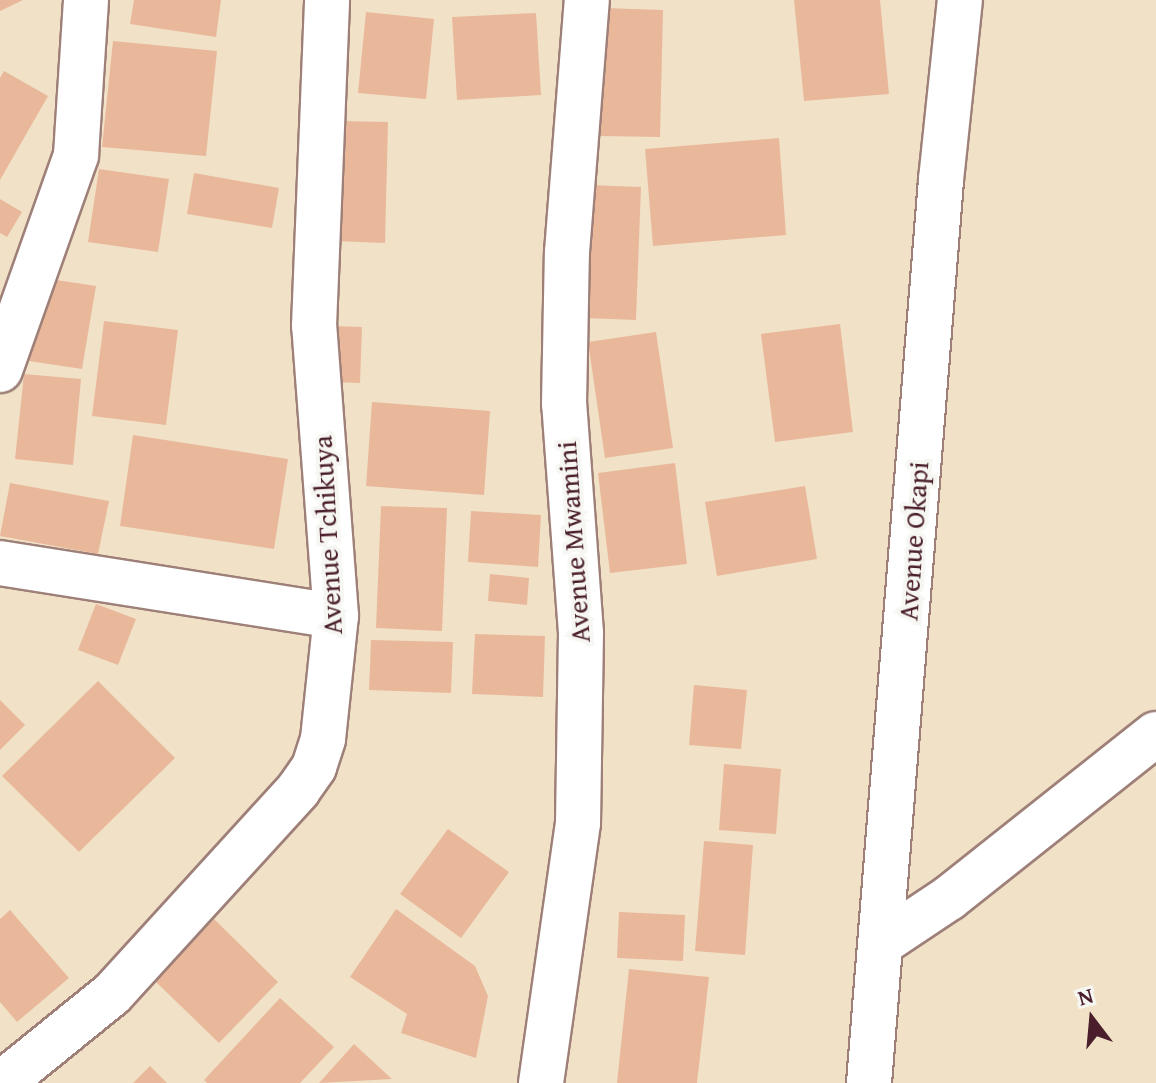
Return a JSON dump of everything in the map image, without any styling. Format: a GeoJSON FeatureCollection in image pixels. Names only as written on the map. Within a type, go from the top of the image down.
{"type":"FeatureCollection","features":[{"type":"Feature","properties":{"kind":"street"},"geometry":{"type":"LineString","coordinates":[[0,370],[76,155],[86,0]]}},
{"type":"Feature","properties":{"kind":"street","name":"Avenue Tchikuya"},"geometry":{"type":"LineString","coordinates":[[2,1083],[112,994],[298,790],[314,767],[323,739],[336,616],[314,326],[327,0]]}},
{"type":"Feature","properties":{"kind":"street","name":"Avenue Mwamini"},"geometry":{"type":"LineString","coordinates":[[541,1083],[578,823],[581,633],[564,404],[567,252],[587,0]]}},
{"type":"Feature","properties":{"kind":"street","name":"Avenue Okapi"},"geometry":{"type":"LineString","coordinates":[[869,1083],[883,942],[941,180],[960,0]]}},
{"type":"Feature","properties":{"kind":"street"},"geometry":{"type":"LineString","coordinates":[[0,563],[336,616]]}},
{"type":"Feature","properties":{"kind":"street"},"geometry":{"type":"LineString","coordinates":[[883,942],[949,898],[1156,734]]}},
{"type":"Feature","properties":{"kind":"building"},"geometry":{"type":"Polygon","coordinates":[[[0,0],[23,0],[0,11],[0,0]]]}},
{"type":"Feature","properties":{"kind":"building"},"geometry":{"type":"Polygon","coordinates":[[[134,0],[221,0],[216,37],[130,24],[134,0]]]}},
{"type":"Feature","properties":{"kind":"building"},"geometry":{"type":"Polygon","coordinates":[[[794,0],[880,0],[889,94],[804,101],[794,0]]]}},
{"type":"Feature","properties":{"kind":"building"},"geometry":{"type":"Polygon","coordinates":[[[603,8],[663,10],[660,137],[599,136],[603,8]]]}},
{"type":"Feature","properties":{"kind":"building"},"geometry":{"type":"Polygon","coordinates":[[[366,12],[434,19],[426,99],[358,93],[366,12]]]}},
{"type":"Feature","properties":{"kind":"building"},"geometry":{"type":"Polygon","coordinates":[[[536,13],[541,95],[457,100],[452,17],[536,13]]]}},
{"type":"Feature","properties":{"kind":"building"},"geometry":{"type":"Polygon","coordinates":[[[113,41],[217,51],[206,156],[102,147],[113,41]]]}},
{"type":"Feature","properties":{"kind":"building"},"geometry":{"type":"Polygon","coordinates":[[[4,71],[48,96],[0,180],[0,78],[4,71]]]}},
{"type":"Feature","properties":{"kind":"building"},"geometry":{"type":"Polygon","coordinates":[[[338,121],[388,122],[385,243],[335,241],[338,121]]]}},
{"type":"Feature","properties":{"kind":"building"},"geometry":{"type":"Polygon","coordinates":[[[779,138],[786,235],[653,246],[645,149],[779,138]]]}},
{"type":"Feature","properties":{"kind":"building"},"geometry":{"type":"Polygon","coordinates":[[[99,169],[169,179],[158,252],[88,242],[99,169]]]}},
{"type":"Feature","properties":{"kind":"building"},"geometry":{"type":"Polygon","coordinates":[[[194,173],[279,188],[272,228],[187,214],[194,173]]]}},
{"type":"Feature","properties":{"kind":"building"},"geometry":{"type":"Polygon","coordinates":[[[589,185],[641,187],[636,320],[583,318],[589,185]]]}},
{"type":"Feature","properties":{"kind":"building"},"geometry":{"type":"Polygon","coordinates":[[[0,199],[22,212],[7,237],[0,233],[0,199]]]}},
{"type":"Feature","properties":{"kind":"building"},"geometry":{"type":"Polygon","coordinates":[[[43,278],[96,286],[82,369],[29,361],[43,278]]]}},
{"type":"Feature","properties":{"kind":"building"},"geometry":{"type":"Polygon","coordinates":[[[104,321],[178,330],[166,425],[92,416],[104,321]]]}},
{"type":"Feature","properties":{"kind":"building"},"geometry":{"type":"Polygon","coordinates":[[[840,324],[853,432],[775,442],[761,334],[840,324]]]}},
{"type":"Feature","properties":{"kind":"building"},"geometry":{"type":"Polygon","coordinates":[[[333,326],[362,327],[360,383],[331,382],[333,326]]]}},
{"type":"Feature","properties":{"kind":"building"},"geometry":{"type":"Polygon","coordinates":[[[656,332],[673,448],[605,458],[588,342],[656,332]]]}},
{"type":"Feature","properties":{"kind":"building"},"geometry":{"type":"Polygon","coordinates":[[[24,374],[81,379],[73,465],[15,459],[24,374]]]}},
{"type":"Feature","properties":{"kind":"building"},"geometry":{"type":"Polygon","coordinates":[[[372,402],[490,411],[484,495],[366,486],[372,402]]]}},
{"type":"Feature","properties":{"kind":"building"},"geometry":{"type":"Polygon","coordinates":[[[133,435],[288,459],[274,549],[120,526],[133,435]]]}},
{"type":"Feature","properties":{"kind":"building"},"geometry":{"type":"Polygon","coordinates":[[[675,463],[687,564],[610,573],[598,473],[675,463]]]}},
{"type":"Feature","properties":{"kind":"building"},"geometry":{"type":"Polygon","coordinates":[[[10,483],[109,501],[98,554],[0,536],[10,483]]]}},
{"type":"Feature","properties":{"kind":"building"},"geometry":{"type":"Polygon","coordinates":[[[805,486],[817,559],[717,576],[705,502],[805,486]]]}},
{"type":"Feature","properties":{"kind":"building"},"geometry":{"type":"Polygon","coordinates":[[[381,506],[447,508],[442,631],[376,628],[381,506]]]}},
{"type":"Feature","properties":{"kind":"building"},"geometry":{"type":"Polygon","coordinates":[[[471,511],[541,515],[538,567],[468,562],[471,511]]]}},
{"type":"Feature","properties":{"kind":"building"},"geometry":{"type":"Polygon","coordinates":[[[490,574],[529,578],[527,605],[488,601],[490,574]]]}},
{"type":"Feature","properties":{"kind":"building"},"geometry":{"type":"Polygon","coordinates":[[[96,604],[136,619],[118,665],[78,650],[96,604]]]}},
{"type":"Feature","properties":{"kind":"building"},"geometry":{"type":"Polygon","coordinates":[[[475,634],[545,636],[543,697],[472,694],[475,634]]]}},
{"type":"Feature","properties":{"kind":"building"},"geometry":{"type":"Polygon","coordinates":[[[371,640],[453,642],[451,693],[369,690],[371,640]]]}},
{"type":"Feature","properties":{"kind":"building"},"geometry":{"type":"Polygon","coordinates":[[[98,681],[175,758],[79,852],[2,776],[98,681]]]}},
{"type":"Feature","properties":{"kind":"building"},"geometry":{"type":"Polygon","coordinates":[[[694,685],[747,690],[741,749],[689,745],[694,685]]]}},
{"type":"Feature","properties":{"kind":"building"},"geometry":{"type":"Polygon","coordinates":[[[0,700],[25,725],[0,750],[0,700]]]}},
{"type":"Feature","properties":{"kind":"building"},"geometry":{"type":"Polygon","coordinates":[[[724,764],[781,769],[776,834],[719,830],[724,764]]]}},
{"type":"Feature","properties":{"kind":"building"},"geometry":{"type":"Polygon","coordinates":[[[448,829],[509,872],[461,938],[400,894],[448,829]]]}},
{"type":"Feature","properties":{"kind":"building"},"geometry":{"type":"Polygon","coordinates":[[[704,841],[753,845],[745,955],[695,951],[704,841]]]}},
{"type":"Feature","properties":{"kind":"building"},"geometry":{"type":"Polygon","coordinates":[[[396,909],[475,966],[488,996],[476,1058],[401,1033],[407,1014],[350,977],[396,909]]]}},
{"type":"Feature","properties":{"kind":"building"},"geometry":{"type":"Polygon","coordinates":[[[10,910],[69,978],[17,1022],[0,1002],[0,919],[10,910]]]}},
{"type":"Feature","properties":{"kind":"building"},"geometry":{"type":"Polygon","coordinates":[[[619,912],[685,915],[683,961],[617,958],[619,912]]]}},
{"type":"Feature","properties":{"kind":"building"},"geometry":{"type":"Polygon","coordinates":[[[214,919],[278,982],[219,1043],[155,981],[214,919]]]}},
{"type":"Feature","properties":{"kind":"building"},"geometry":{"type":"Polygon","coordinates":[[[629,969],[709,977],[697,1083],[617,1083],[629,969]]]}},
{"type":"Feature","properties":{"kind":"building"},"geometry":{"type":"Polygon","coordinates":[[[280,998],[334,1047],[300,1083],[207,1083],[204,1080],[280,998]]]}},
{"type":"Feature","properties":{"kind":"building"},"geometry":{"type":"Polygon","coordinates":[[[354,1044],[392,1079],[319,1083],[354,1044]]]}},
{"type":"Feature","properties":{"kind":"building"},"geometry":{"type":"Polygon","coordinates":[[[150,1066],[167,1083],[133,1083],[150,1066]]]}}]}
